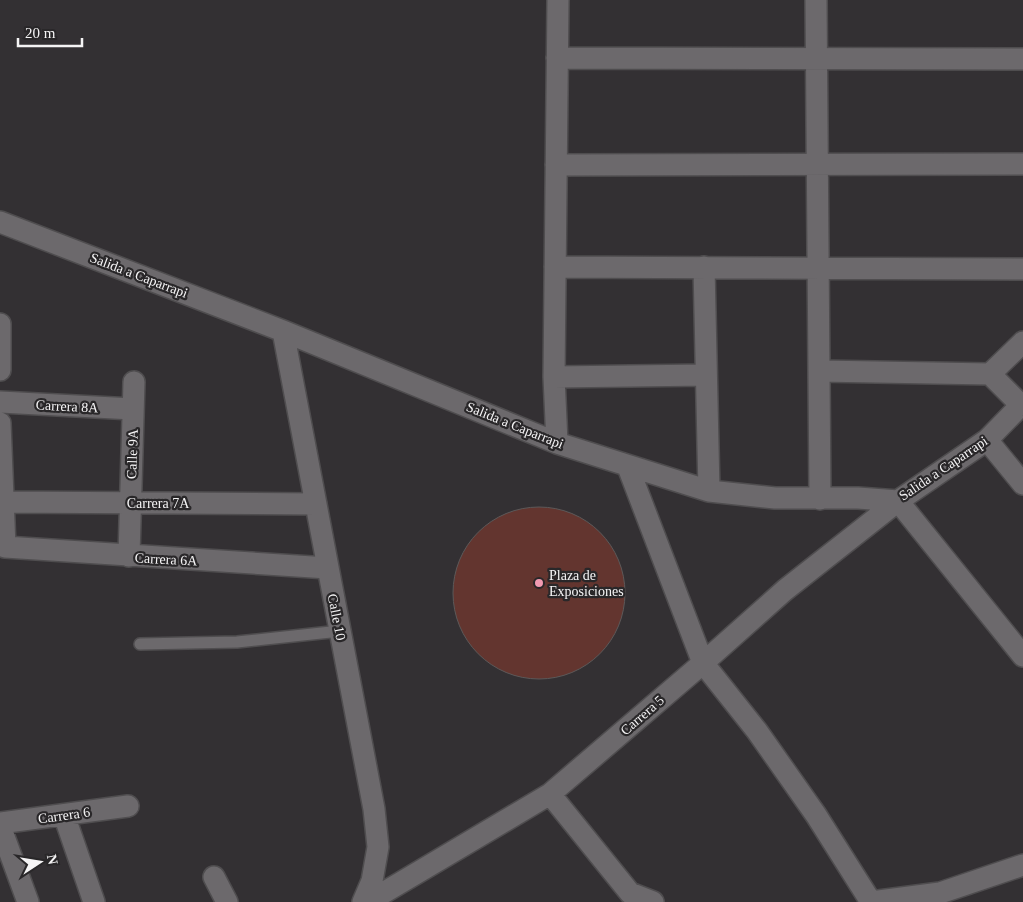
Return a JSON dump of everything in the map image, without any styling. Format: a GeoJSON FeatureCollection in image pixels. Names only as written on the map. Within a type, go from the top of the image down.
{"type":"FeatureCollection","features":[{"type":"Feature","properties":{"kind":"street"},"geometry":{"type":"LineString","coordinates":[[557,443],[554,377],[558,0]]}},
{"type":"Feature","properties":{"kind":"street"},"geometry":{"type":"LineString","coordinates":[[816,0],[820,499]]}},
{"type":"Feature","properties":{"kind":"street"},"geometry":{"type":"LineString","coordinates":[[557,58],[1023,58]]}},
{"type":"Feature","properties":{"kind":"street"},"geometry":{"type":"LineString","coordinates":[[556,165],[1023,164]]}},
{"type":"Feature","properties":{"kind":"street","name":"Salida a Caparrapi"},"geometry":{"type":"LineString","coordinates":[[0,222],[283,331],[557,443],[709,492],[775,498],[898,500],[987,440],[1022,404]]}},
{"type":"Feature","properties":{"kind":"street"},"geometry":{"type":"LineString","coordinates":[[555,267],[1023,269]]}},
{"type":"Feature","properties":{"kind":"street"},"geometry":{"type":"LineString","coordinates":[[704,268],[709,492]]}},
{"type":"Feature","properties":{"kind":"street"},"geometry":{"type":"LineString","coordinates":[[0,324],[0,370]]}},
{"type":"Feature","properties":{"kind":"street","name":"Calle 10"},"geometry":{"type":"LineString","coordinates":[[283,331],[374,809],[378,847],[372,881],[363,902]]}},
{"type":"Feature","properties":{"kind":"street"},"geometry":{"type":"LineString","coordinates":[[990,374],[1023,342]]}},
{"type":"Feature","properties":{"kind":"street"},"geometry":{"type":"LineString","coordinates":[[819,371],[990,374],[1022,404]]}},
{"type":"Feature","properties":{"kind":"street"},"geometry":{"type":"LineString","coordinates":[[554,377],[706,375]]}},
{"type":"Feature","properties":{"kind":"street","name":"Calle 9A"},"geometry":{"type":"LineString","coordinates":[[129,556],[134,382]]}},
{"type":"Feature","properties":{"kind":"street","name":"Carrera 8A"},"geometry":{"type":"LineString","coordinates":[[0,402],[133,409]]}},
{"type":"Feature","properties":{"kind":"street"},"geometry":{"type":"LineString","coordinates":[[0,423],[2,502]]}},
{"type":"Feature","properties":{"kind":"street"},"geometry":{"type":"LineString","coordinates":[[987,440],[1023,484]]}},
{"type":"Feature","properties":{"kind":"street"},"geometry":{"type":"LineString","coordinates":[[628,467],[703,663],[757,731],[816,815],[871,902],[940,893],[1023,864]]}},
{"type":"Feature","properties":{"kind":"street"},"geometry":{"type":"LineString","coordinates":[[898,500],[1023,656]]}},
{"type":"Feature","properties":{"kind":"street","name":"Carrera 5"},"geometry":{"type":"LineString","coordinates":[[368,902],[550,794],[703,663],[784,590],[898,500]]}},
{"type":"Feature","properties":{"kind":"street","name":"Carrera 7A"},"geometry":{"type":"LineString","coordinates":[[2,502],[316,504]]}},
{"type":"Feature","properties":{"kind":"street","name":"Carrera 6A"},"geometry":{"type":"LineString","coordinates":[[2,502],[5,547],[328,568]]}},
{"type":"Feature","properties":{"kind":"street"},"geometry":{"type":"LineString","coordinates":[[550,794],[630,893],[653,902]]}},
{"type":"Feature","properties":{"kind":"street","name":"Carrera 6"},"geometry":{"type":"LineString","coordinates":[[0,824],[128,806]]}},
{"type":"Feature","properties":{"kind":"street"},"geometry":{"type":"LineString","coordinates":[[64,814],[94,902]]}},
{"type":"Feature","properties":{"kind":"street"},"geometry":{"type":"LineString","coordinates":[[0,824],[28,902]]}},
{"type":"Feature","properties":{"kind":"street"},"geometry":{"type":"LineString","coordinates":[[214,877],[227,902]]}},
{"type":"Feature","properties":{"kind":"lane"},"geometry":{"type":"LineString","coordinates":[[140,644],[237,642],[340,631]]}},
{"type":"Feature","properties":{"kind":"building","name":"Plaza de Exposiciones"},"geometry":{"type":"Polygon","coordinates":[[[539,507],[556,509],[572,514],[600,532],[618,560],[623,576],[625,593],[623,610],[618,626],[600,654],[572,672],[556,677],[539,679],[522,677],[506,672],[478,654],[460,626],[455,610],[453,593],[455,576],[460,560],[478,532],[506,514],[522,509],[539,507]]]}},
{"type":"Feature","properties":{"kind":"place","name":"Plaza de Exposiciones"},"geometry":{"type":"Point","coordinates":[539,583]}}]}
